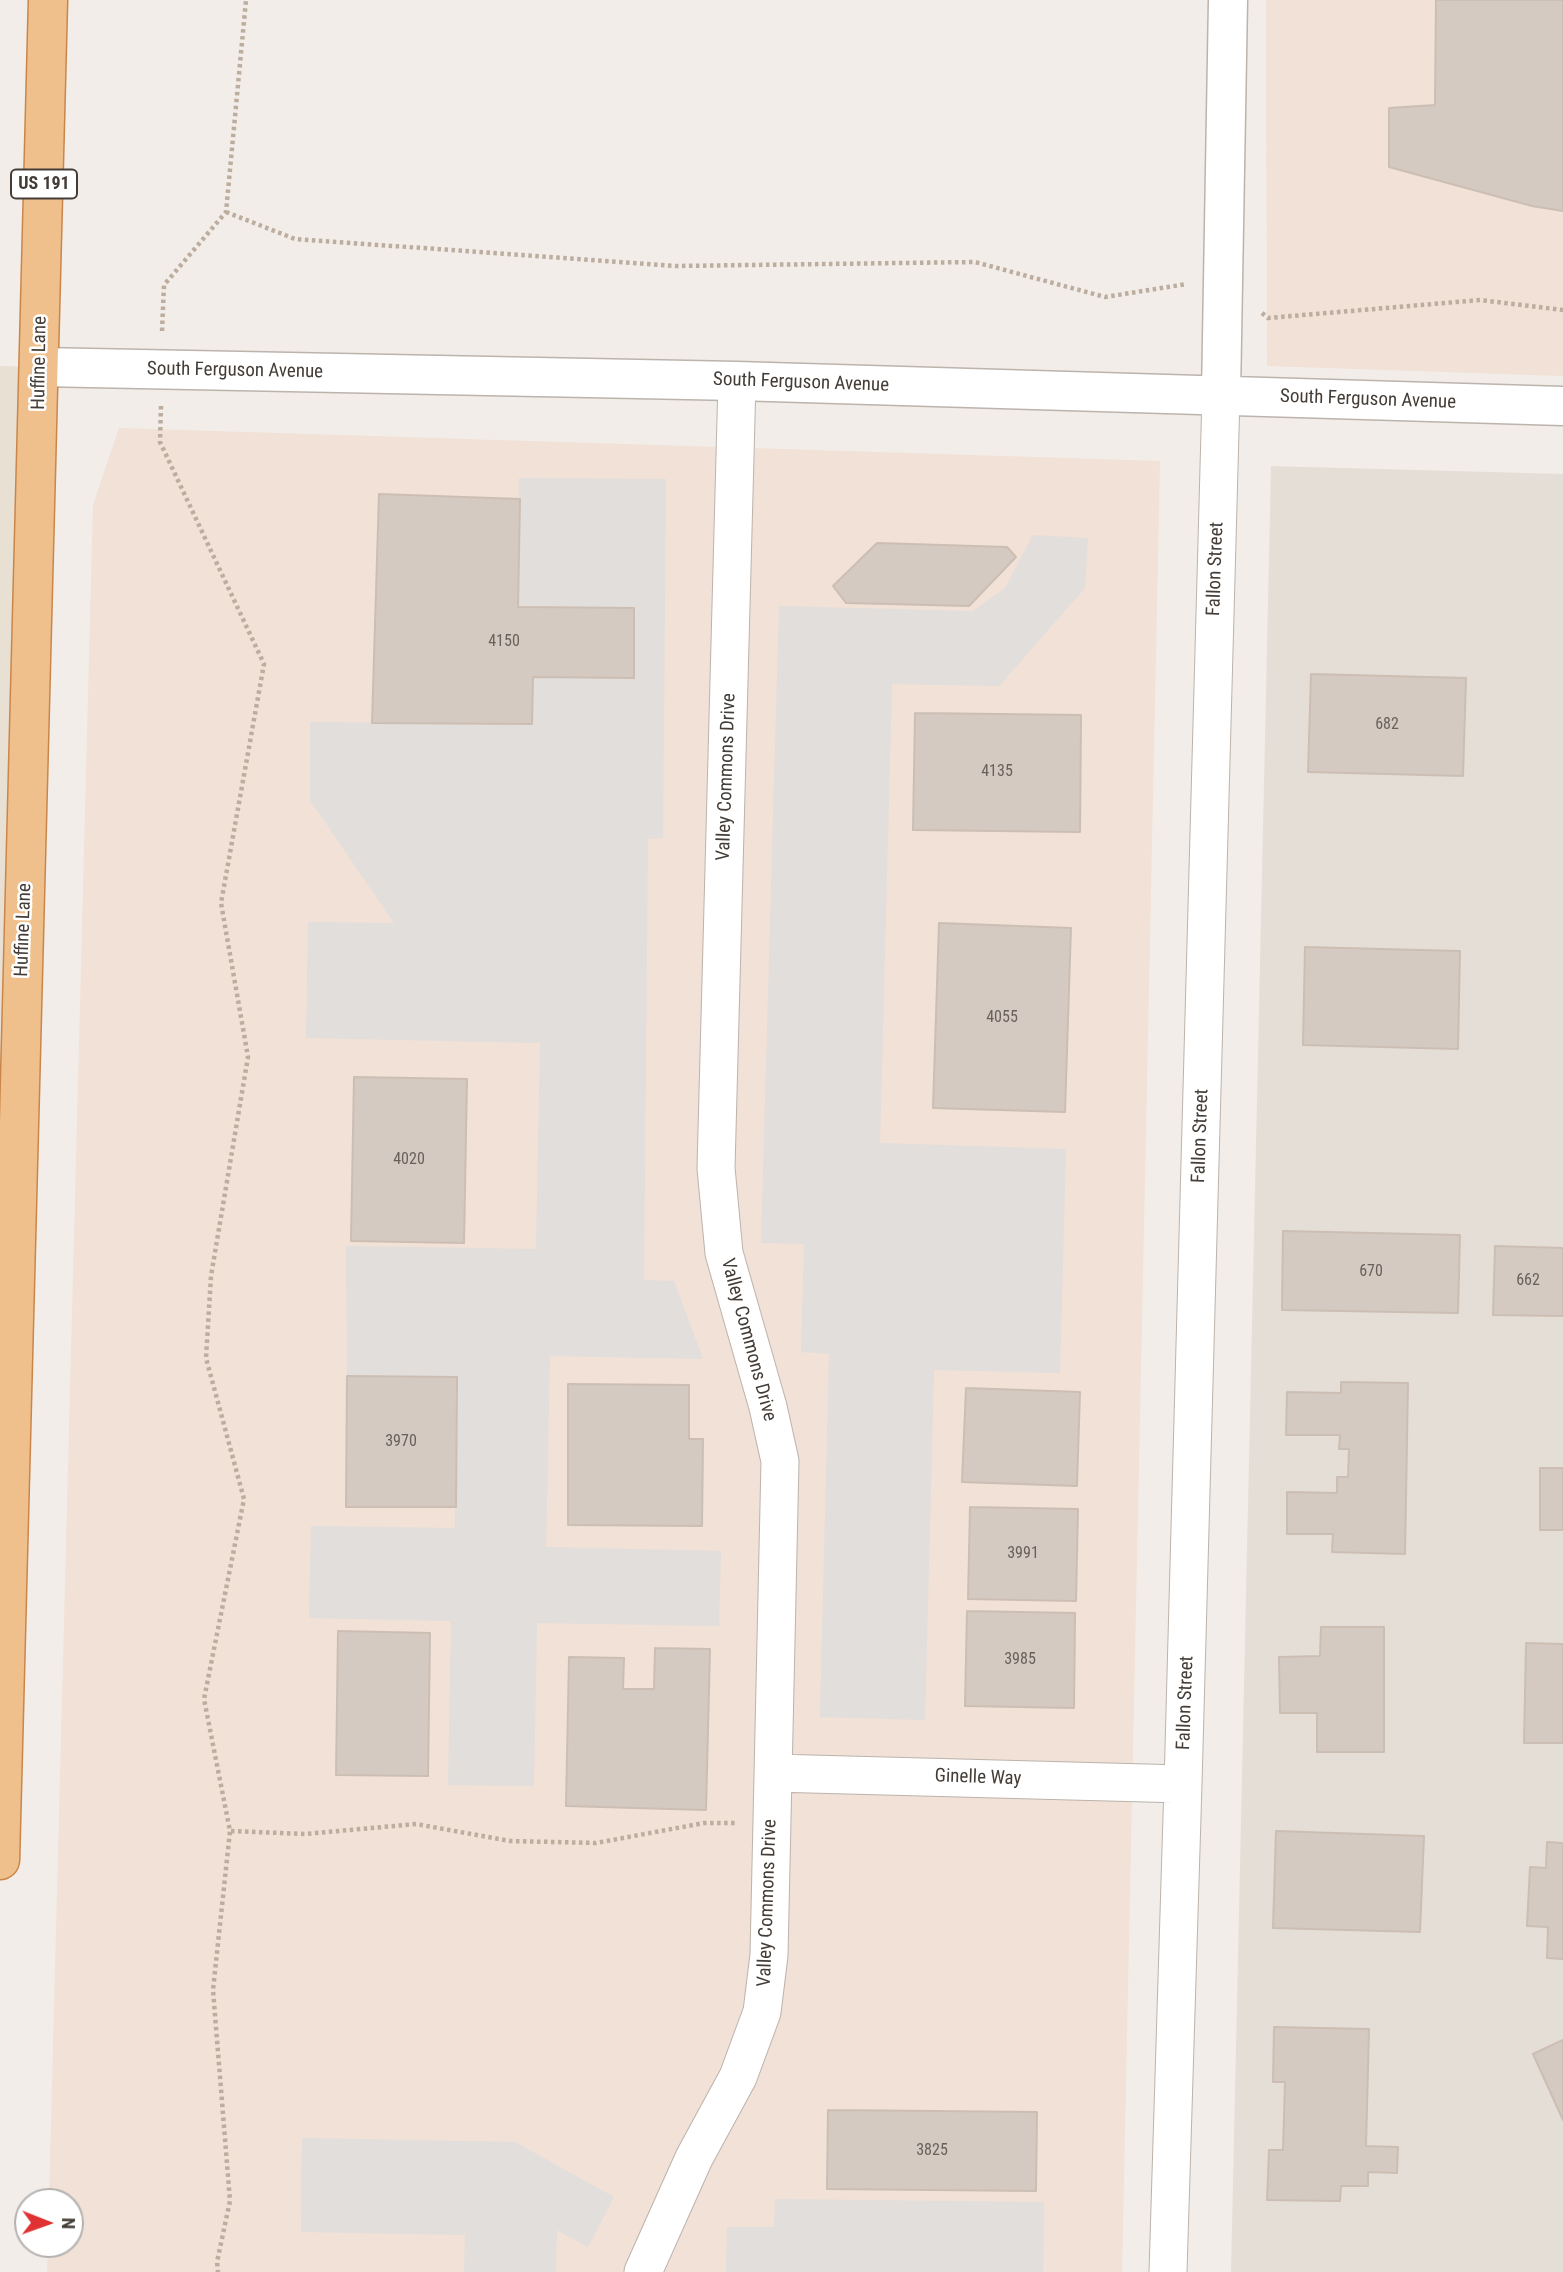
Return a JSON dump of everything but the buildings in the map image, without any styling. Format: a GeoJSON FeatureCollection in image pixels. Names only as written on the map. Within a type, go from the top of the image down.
{"type":"FeatureCollection","features":[{"type":"Feature","properties":{"kind":"highway","name":"Huffine Lane"},"geometry":{"type":"LineString","coordinates":[[0,1860],[48,0]]}},
{"type":"Feature","properties":{"kind":"street","name":"Fallon Street"},"geometry":{"type":"LineString","coordinates":[[1168,2272],[1221,395],[1228,0]]}},
{"type":"Feature","properties":{"kind":"street","name":"South Ferguson Avenue"},"geometry":{"type":"LineString","coordinates":[[40,367],[737,381],[1563,406]]}},
{"type":"Feature","properties":{"kind":"street","name":"Valley Commons Drive"},"geometry":{"type":"LineString","coordinates":[[643,2272],[694,2158],[738,2077],[762,2012],[769,1955],[780,1461],[768,1407],[724,1253],[716,1167],[737,381]]}},
{"type":"Feature","properties":{"kind":"street","name":"Ginelle Way"},"geometry":{"type":"LineString","coordinates":[[772,1773],[1183,1784]]}},
{"type":"Feature","properties":{"kind":"path"},"geometry":{"type":"LineString","coordinates":[[218,2272],[217,2262],[230,2201],[213,1990],[230,1831],[204,1699],[244,1499],[206,1358],[211,1276],[248,1057],[221,904],[264,664],[160,442],[164,285],[226,212],[246,0]]}},
{"type":"Feature","properties":{"kind":"path"},"geometry":{"type":"LineString","coordinates":[[226,212],[295,239],[663,265],[975,262],[1105,297],[1223,278],[1268,318],[1480,300],[1563,310]]}},
{"type":"Feature","properties":{"kind":"path"},"geometry":{"type":"LineString","coordinates":[[230,1831],[305,1834],[416,1824],[510,1841],[596,1843],[704,1823],[772,1822]]}},
{"type":"Feature","properties":{"kind":"shaded area"},"geometry":{"type":"Polygon","coordinates":[[[1266,0],[1563,0],[1563,376],[1267,366],[1266,0]]]}},
{"type":"Feature","properties":{"kind":"shaded area"},"geometry":{"type":"Polygon","coordinates":[[[0,366],[40,367],[0,1091],[0,366]]]}},
{"type":"Feature","properties":{"kind":"shaded area"},"geometry":{"type":"Polygon","coordinates":[[[119,428],[1160,461],[1122,2272],[47,2272],[48,2258],[84,2258],[84,2188],[49,2188],[93,505],[119,428]]]}},
{"type":"Feature","properties":{"kind":"shaded area"},"geometry":{"type":"Polygon","coordinates":[[[1271,466],[1563,474],[1563,2272],[1231,2272],[1271,466]]]}},
{"type":"Feature","properties":{"kind":"shaded area"},"geometry":{"type":"Polygon","coordinates":[[[519,478],[666,479],[663,838],[648,839],[644,1280],[674,1281],[703,1359],[550,1356],[546,1547],[721,1551],[719,1626],[537,1623],[534,1786],[448,1785],[451,1621],[309,1618],[311,1526],[455,1528],[457,1377],[347,1376],[346,1246],[536,1249],[540,1043],[306,1038],[308,922],[394,923],[310,800],[310,722],[532,724],[533,677],[634,678],[634,608],[518,607],[519,478]]]}},
{"type":"Feature","properties":{"kind":"shaded area"},"geometry":{"type":"Polygon","coordinates":[[[1033,535],[1088,538],[1085,588],[999,686],[892,684],[880,1143],[1066,1149],[1060,1373],[934,1370],[925,1720],[820,1717],[829,1354],[801,1352],[804,1244],[761,1243],[779,606],[973,611],[1005,588],[1033,535]]]}},
{"type":"Feature","properties":{"kind":"shaded area"},"geometry":{"type":"Polygon","coordinates":[[[302,2138],[515,2142],[614,2197],[588,2247],[557,2230],[556,2272],[464,2272],[465,2235],[301,2232],[302,2138]]]}},
{"type":"Feature","properties":{"kind":"shaded area"},"geometry":{"type":"Polygon","coordinates":[[[775,2199],[1044,2202],[1043,2272],[726,2272],[727,2227],[774,2227],[775,2199]]]}}]}
